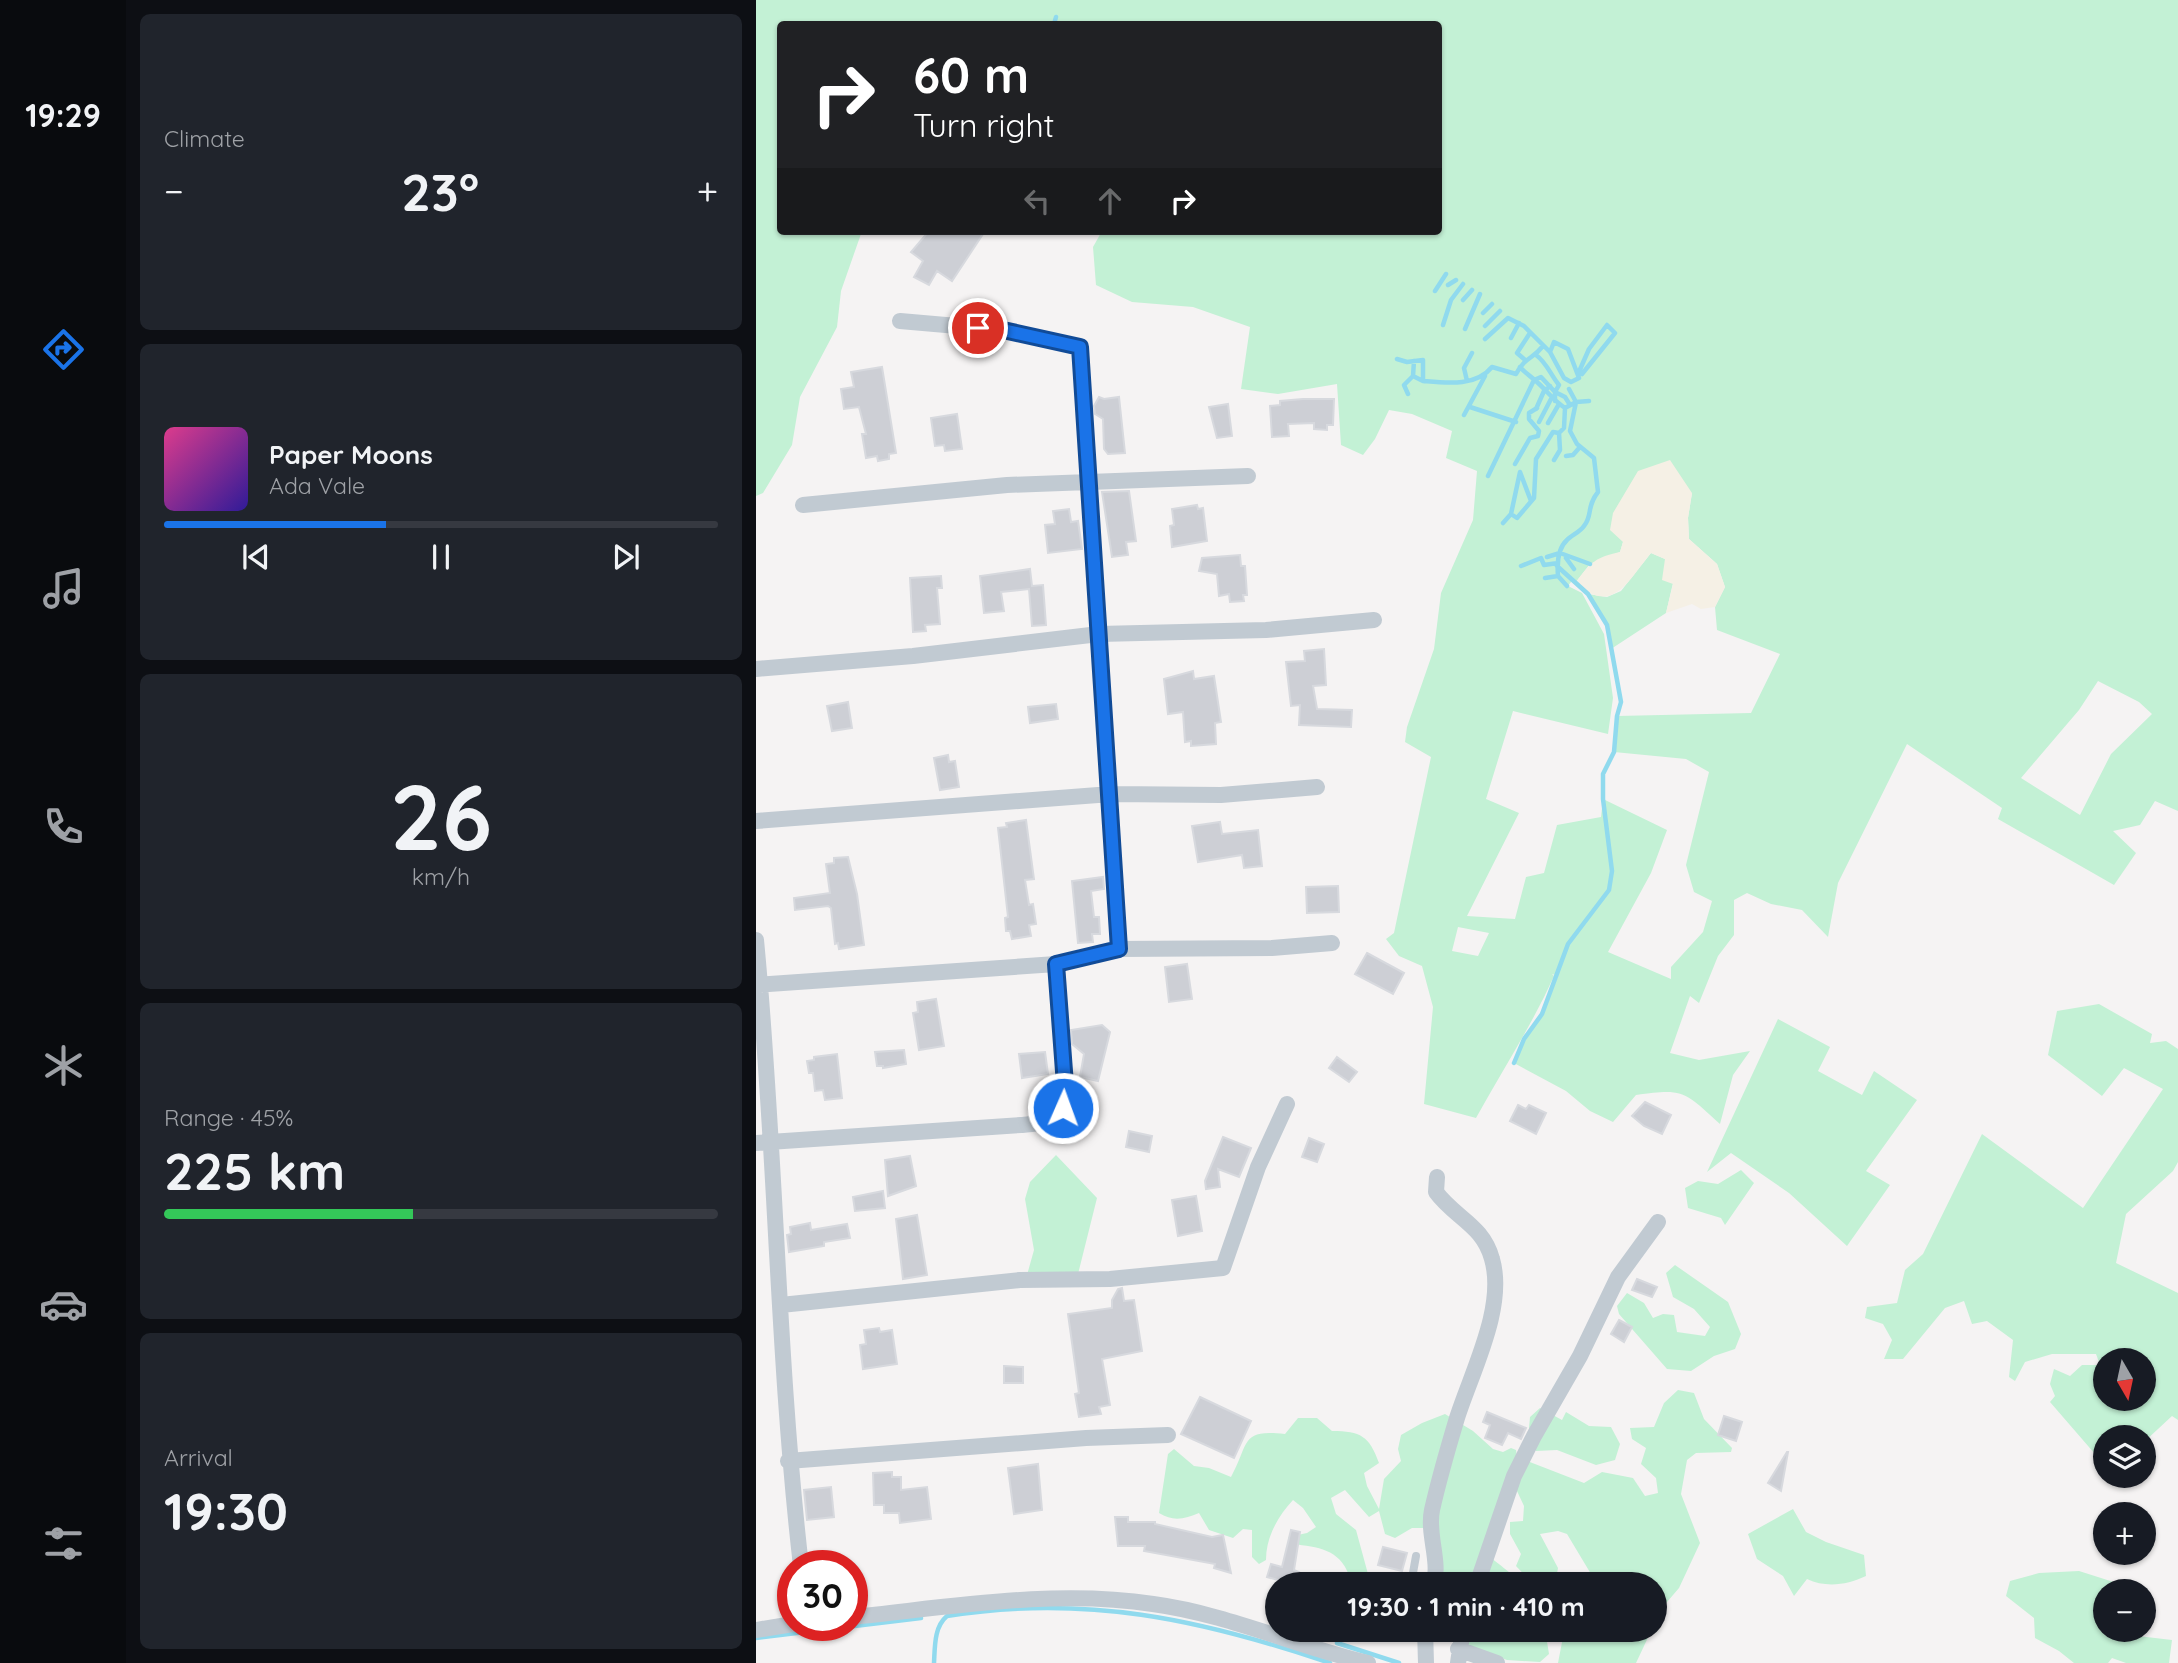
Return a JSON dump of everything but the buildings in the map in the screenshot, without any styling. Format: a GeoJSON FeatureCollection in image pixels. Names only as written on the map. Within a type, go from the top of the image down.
{"type":"FeatureCollection","features":[{"type":"Feature","properties":{"kind":"street"},"geometry":{"type":"LineString","coordinates":[[900,321],[1003,330],[1080,347],[1119,949]]}},
{"type":"Feature","properties":{"kind":"street"},"geometry":{"type":"LineString","coordinates":[[803,505],[1007,485],[1248,476]]}},
{"type":"Feature","properties":{"kind":"street"},"geometry":{"type":"LineString","coordinates":[[756,670],[913,656],[1099,634],[1266,630],[1374,620]]}},
{"type":"Feature","properties":{"kind":"street"},"geometry":{"type":"LineString","coordinates":[[756,821],[1111,794],[1221,795],[1317,787]]}},
{"type":"Feature","properties":{"kind":"street"},"geometry":{"type":"LineString","coordinates":[[756,940],[764,1142],[781,1305],[788,1461],[798,1550]]}},
{"type":"Feature","properties":{"kind":"street"},"geometry":{"type":"LineString","coordinates":[[758,985],[1056,964],[1119,949],[1272,948],[1332,943]]}},
{"type":"Feature","properties":{"kind":"street"},"geometry":{"type":"LineString","coordinates":[[764,1142],[1021,1125],[1048,1122],[1059,1117],[1066,1098],[1056,964]]}},
{"type":"Feature","properties":{"kind":"street"},"geometry":{"type":"LineString","coordinates":[[781,1305],[1020,1280],[1110,1279],[1223,1268],[1258,1167],[1287,1104]]}},
{"type":"Feature","properties":{"kind":"street"},"geometry":{"type":"LineString","coordinates":[[1435,1572],[1432,1513],[1457,1418],[1489,1326],[1495,1290],[1494,1263],[1488,1245],[1475,1226],[1457,1215],[1436,1192],[1437,1178]]}},
{"type":"Feature","properties":{"kind":"street"},"geometry":{"type":"LineString","coordinates":[[1481,1572],[1514,1476],[1534,1436],[1580,1356],[1618,1277],[1658,1222]]}},
{"type":"Feature","properties":{"kind":"street"},"geometry":{"type":"LineString","coordinates":[[788,1461],[1073,1439],[1168,1435]]}},
{"type":"Feature","properties":{"kind":"street"},"geometry":{"type":"LineString","coordinates":[[868,1615],[975,1602],[1095,1597],[1153,1603],[1208,1616],[1368,1663]]}},
{"type":"Feature","properties":{"kind":"street"},"geometry":{"type":"LineString","coordinates":[[756,1630],[777,1627]]}},
{"type":"Feature","properties":{"kind":"street"},"geometry":{"type":"LineString","coordinates":[[1425,1642],[1426,1663]]}},
{"type":"Feature","properties":{"kind":"street"},"geometry":{"type":"LineString","coordinates":[[1458,1656],[1497,1663]]}},
{"type":"Feature","properties":{"kind":"lane"},"geometry":{"type":"LineString","coordinates":[[1413,1572],[1416,1556]]}},
{"type":"Feature","properties":{"kind":"green space"},"geometry":{"type":"Polygon","coordinates":[[[756,0],[2178,0],[2178,811],[2155,801],[2140,825],[2113,831],[2136,853],[2114,885],[1998,819],[2002,808],[1907,744],[1838,883],[1828,937],[1802,910],[1771,904],[1747,893],[1734,900],[1734,935],[1718,956],[1699,1003],[1690,996],[1670,1053],[1699,1060],[1750,1051],[1733,1075],[1720,1124],[1691,1099],[1665,1092],[1636,1095],[1613,1122],[1590,1111],[1566,1091],[1514,1063],[1553,988],[1558,976],[1552,974],[1554,976],[1536,1012],[1476,1118],[1424,1104],[1433,1007],[1422,966],[1399,956],[1386,939],[1394,933],[1431,757],[1405,742],[1407,727],[1434,649],[1441,593],[1473,520],[1477,471],[1446,458],[1452,431],[1412,414],[1389,410],[1375,439],[1363,455],[1341,445],[1337,384],[1278,394],[1241,389],[1250,327],[1193,307],[1132,302],[1096,285],[1093,247],[1100,235],[1442,235],[1442,21],[777,21],[777,235],[861,235],[841,291],[837,327],[800,397],[792,445],[763,493],[756,496],[756,0]],[[1692,493],[1623,542],[1620,552],[1590,564],[1576,582],[1571,582],[1568,586],[1582,593],[1604,634],[1613,698],[1608,734],[1513,711],[1486,799],[1519,813],[1467,916],[1515,919],[1526,877],[1544,873],[1557,825],[1601,817],[1603,799],[1667,830],[1651,873],[1608,952],[1671,979],[1671,967],[1703,932],[1712,901],[1694,892],[1686,865],[1709,772],[1686,759],[1614,752],[1617,716],[1751,713],[1780,654],[1717,630],[1715,607],[1725,587],[1717,564],[1689,539],[1688,518],[1692,493]],[[2098,681],[2079,710],[2021,778],[2080,815],[2111,754],[2152,714],[2139,702],[2098,681]],[[1458,927],[1452,951],[1478,956],[1489,933],[1458,927]]]}},
{"type":"Feature","properties":{"kind":"green space"},"geometry":{"type":"Polygon","coordinates":[[[1651,553],[1665,559],[1673,583],[1666,613],[1611,649],[1607,625],[1588,594],[1607,597],[1621,591],[1651,553]]]}},
{"type":"Feature","properties":{"kind":"green space"},"geometry":{"type":"Polygon","coordinates":[[[2099,1004],[2152,1034],[2150,1043],[2166,1041],[2178,1049],[2178,1162],[2173,1171],[2126,1214],[2116,1263],[2178,1293],[2178,1420],[2172,1416],[2156,1431],[2156,1425],[2093,1425],[2093,1452],[2050,1402],[2055,1396],[2050,1384],[2054,1369],[2070,1376],[2082,1365],[2093,1365],[2093,1411],[2156,1411],[2156,1348],[2093,1348],[2093,1354],[2052,1354],[2025,1362],[2015,1381],[2009,1377],[2013,1340],[1987,1321],[1972,1324],[1964,1301],[1945,1308],[1903,1359],[1884,1359],[1892,1340],[1883,1324],[1865,1318],[1867,1307],[1897,1303],[1905,1270],[1923,1254],[1982,1134],[2083,1208],[2163,1089],[2124,1068],[2102,1096],[2048,1055],[2057,1011],[2099,1004]]]}},
{"type":"Feature","properties":{"kind":"green space"},"geometry":{"type":"Polygon","coordinates":[[[1778,1019],[1830,1047],[1818,1071],[1862,1095],[1874,1071],[1917,1100],[1866,1171],[1890,1185],[1847,1246],[1789,1193],[1731,1153],[1707,1172],[1778,1019]]]}},
{"type":"Feature","properties":{"kind":"green space"},"geometry":{"type":"Polygon","coordinates":[[[1056,1155],[1097,1198],[1078,1274],[1027,1275],[1034,1250],[1025,1199],[1030,1182],[1056,1155]]]}},
{"type":"Feature","properties":{"kind":"green space"},"geometry":{"type":"Polygon","coordinates":[[[1741,1170],[1754,1183],[1725,1225],[1721,1218],[1688,1208],[1685,1188],[1698,1181],[1718,1184],[1741,1170]]]}},
{"type":"Feature","properties":{"kind":"green space"},"geometry":{"type":"Polygon","coordinates":[[[1675,1265],[1728,1302],[1741,1334],[1735,1349],[1714,1356],[1691,1371],[1667,1369],[1619,1314],[1617,1306],[1627,1293],[1644,1303],[1653,1318],[1663,1314],[1674,1315],[1677,1332],[1705,1336],[1710,1327],[1694,1309],[1673,1297],[1666,1273],[1675,1265]]]}},
{"type":"Feature","properties":{"kind":"green space"},"geometry":{"type":"Polygon","coordinates":[[[1678,1390],[1694,1393],[1704,1419],[1732,1448],[1731,1452],[1696,1453],[1687,1460],[1681,1494],[1700,1543],[1679,1588],[1667,1602],[1667,1572],[1590,1572],[1567,1534],[1558,1531],[1540,1534],[1558,1568],[1557,1572],[1522,1572],[1516,1566],[1521,1554],[1510,1534],[1510,1522],[1523,1521],[1524,1506],[1509,1474],[1483,1551],[1509,1572],[1439,1572],[1427,1528],[1412,1528],[1395,1538],[1385,1534],[1379,1511],[1369,1517],[1345,1490],[1331,1498],[1336,1514],[1356,1530],[1367,1572],[1348,1572],[1340,1560],[1327,1551],[1293,1544],[1288,1537],[1307,1533],[1316,1527],[1303,1508],[1293,1500],[1274,1527],[1266,1560],[1259,1564],[1252,1557],[1252,1530],[1243,1529],[1233,1538],[1209,1530],[1199,1513],[1179,1519],[1159,1513],[1168,1454],[1174,1449],[1194,1466],[1209,1468],[1231,1477],[1253,1436],[1285,1434],[1298,1418],[1317,1418],[1332,1431],[1357,1434],[1367,1441],[1379,1463],[1364,1473],[1367,1486],[1379,1509],[1384,1479],[1401,1461],[1398,1449],[1401,1435],[1445,1414],[1473,1431],[1493,1449],[1503,1452],[1511,1448],[1516,1450],[1517,1457],[1584,1483],[1602,1472],[1633,1478],[1645,1496],[1658,1493],[1656,1478],[1641,1464],[1646,1448],[1632,1439],[1630,1428],[1654,1427],[1664,1403],[1678,1390]]]}},
{"type":"Feature","properties":{"kind":"green space"},"geometry":{"type":"Polygon","coordinates":[[[1540,1408],[1562,1420],[1566,1412],[1589,1426],[1611,1427],[1620,1444],[1615,1460],[1596,1465],[1557,1450],[1536,1451],[1528,1439],[1530,1417],[1540,1408]]]}},
{"type":"Feature","properties":{"kind":"green space"},"geometry":{"type":"Polygon","coordinates":[[[1793,1509],[1806,1532],[1864,1555],[1866,1576],[1836,1584],[1822,1584],[1807,1579],[1794,1596],[1783,1576],[1757,1559],[1748,1534],[1793,1509]]]}},
{"type":"Feature","properties":{"kind":"green space"},"geometry":{"type":"Polygon","coordinates":[[[2079,1571],[2104,1579],[2093,1579],[2093,1642],[2156,1642],[2156,1638],[2172,1640],[2169,1663],[2126,1663],[2112,1658],[2108,1663],[2074,1663],[2035,1638],[2034,1618],[2006,1596],[2010,1581],[2039,1573],[2079,1571]]]}},
{"type":"Feature","properties":{"kind":"green space"},"geometry":{"type":"Polygon","coordinates":[[[1466,1642],[1547,1642],[1549,1654],[1540,1662],[1507,1660],[1469,1646],[1466,1642]]]}},
{"type":"Feature","properties":{"kind":"green space"},"geometry":{"type":"Polygon","coordinates":[[[1562,1642],[1646,1642],[1636,1663],[1558,1663],[1562,1642]]]}},
{"type":"Feature","properties":{"kind":"sand"},"geometry":{"type":"Polygon","coordinates":[[[1670,460],[1692,493],[1688,518],[1689,539],[1717,564],[1725,587],[1715,607],[1701,609],[1692,604],[1666,613],[1673,584],[1662,580],[1665,559],[1651,553],[1619,591],[1610,596],[1589,592],[1576,582],[1595,561],[1620,552],[1623,542],[1610,530],[1613,513],[1638,471],[1670,460]]]}},
{"type":"Feature","properties":{"kind":"waterway"},"geometry":{"type":"LineString","coordinates":[[1055,21],[1056,17]]}},
{"type":"Feature","properties":{"kind":"waterway"},"geometry":{"type":"LineString","coordinates":[[1435,291],[1446,274]]}},
{"type":"Feature","properties":{"kind":"waterway"},"geometry":{"type":"LineString","coordinates":[[1448,285],[1456,280]]}},
{"type":"Feature","properties":{"kind":"waterway"},"geometry":{"type":"LineString","coordinates":[[1443,325],[1451,300],[1463,284]]}},
{"type":"Feature","properties":{"kind":"waterway"},"geometry":{"type":"LineString","coordinates":[[1463,300],[1472,290]]}},
{"type":"Feature","properties":{"kind":"waterway"},"geometry":{"type":"LineString","coordinates":[[1465,329],[1480,294]]}},
{"type":"Feature","properties":{"kind":"waterway"},"geometry":{"type":"LineString","coordinates":[[1483,313],[1492,304]]}},
{"type":"Feature","properties":{"kind":"waterway"},"geometry":{"type":"LineString","coordinates":[[1485,326],[1500,311]]}},
{"type":"Feature","properties":{"kind":"waterway"},"geometry":{"type":"LineString","coordinates":[[1485,339],[1508,318],[1524,326],[1550,352],[1554,342],[1568,349],[1579,378]]}},
{"type":"Feature","properties":{"kind":"waterway"},"geometry":{"type":"LineString","coordinates":[[1511,338],[1519,323]]}},
{"type":"Feature","properties":{"kind":"waterway"},"geometry":{"type":"LineString","coordinates":[[1578,374],[1589,349],[1607,325],[1615,333],[1582,374]]}},
{"type":"Feature","properties":{"kind":"waterway"},"geometry":{"type":"LineString","coordinates":[[1524,359],[1517,353],[1530,333]]}},
{"type":"Feature","properties":{"kind":"waterway"},"geometry":{"type":"LineString","coordinates":[[1397,359],[1407,362],[1423,360],[1423,381],[1460,382],[1478,378],[1492,367],[1516,374],[1543,346]]}},
{"type":"Feature","properties":{"kind":"waterway"},"geometry":{"type":"LineString","coordinates":[[1550,352],[1564,378],[1571,382],[1579,378]]}},
{"type":"Feature","properties":{"kind":"waterway"},"geometry":{"type":"LineString","coordinates":[[1467,381],[1464,368],[1472,353]]}},
{"type":"Feature","properties":{"kind":"waterway"},"geometry":{"type":"LineString","coordinates":[[1536,355],[1559,385],[1555,392],[1565,397],[1570,405]]}},
{"type":"Feature","properties":{"kind":"waterway"},"geometry":{"type":"LineString","coordinates":[[1413,376],[1414,361]]}},
{"type":"Feature","properties":{"kind":"waterway"},"geometry":{"type":"LineString","coordinates":[[1520,367],[1565,408],[1576,402],[1589,401]]}},
{"type":"Feature","properties":{"kind":"waterway"},"geometry":{"type":"LineString","coordinates":[[1408,394],[1404,385],[1413,376],[1423,381]]}},
{"type":"Feature","properties":{"kind":"waterway"},"geometry":{"type":"LineString","coordinates":[[1464,415],[1485,376]]}},
{"type":"Feature","properties":{"kind":"waterway"},"geometry":{"type":"LineString","coordinates":[[1488,476],[1534,380],[1541,377],[1555,392],[1555,401]]}},
{"type":"Feature","properties":{"kind":"waterway"},"geometry":{"type":"LineString","coordinates":[[1536,409],[1544,391],[1550,386]]}},
{"type":"Feature","properties":{"kind":"waterway"},"geometry":{"type":"LineString","coordinates":[[1567,586],[1558,576],[1559,552],[1569,538],[1587,522],[1592,502],[1598,492],[1594,458],[1577,444],[1570,431],[1576,402],[1569,389]]}},
{"type":"Feature","properties":{"kind":"waterway"},"geometry":{"type":"LineString","coordinates":[[1539,422],[1551,399]]}},
{"type":"Feature","properties":{"kind":"waterway"},"geometry":{"type":"LineString","coordinates":[[1548,423],[1559,404]]}},
{"type":"Feature","properties":{"kind":"waterway"},"geometry":{"type":"LineString","coordinates":[[1470,407],[1516,422]]}},
{"type":"Feature","properties":{"kind":"waterway"},"geometry":{"type":"LineString","coordinates":[[1515,464],[1530,438],[1538,436],[1539,431],[1529,419],[1529,413],[1537,408]]}},
{"type":"Feature","properties":{"kind":"waterway"},"geometry":{"type":"LineString","coordinates":[[1503,523],[1511,514],[1517,518],[1534,498],[1536,459],[1553,432],[1559,433],[1564,428],[1565,408]]}},
{"type":"Feature","properties":{"kind":"waterway"},"geometry":{"type":"LineString","coordinates":[[1554,460],[1560,450],[1559,433]]}},
{"type":"Feature","properties":{"kind":"waterway"},"geometry":{"type":"LineString","coordinates":[[1566,456],[1573,455],[1580,447]]}},
{"type":"Feature","properties":{"kind":"waterway"},"geometry":{"type":"LineString","coordinates":[[1511,514],[1520,472],[1531,501]]}},
{"type":"Feature","properties":{"kind":"waterway"},"geometry":{"type":"LineString","coordinates":[[1547,557],[1560,553],[1590,564]]}},
{"type":"Feature","properties":{"kind":"waterway"},"geometry":{"type":"LineString","coordinates":[[1521,566],[1541,558],[1544,565],[1558,563]]}},
{"type":"Feature","properties":{"kind":"waterway"},"geometry":{"type":"LineString","coordinates":[[1566,558],[1574,569]]}},
{"type":"Feature","properties":{"kind":"waterway"},"geometry":{"type":"LineString","coordinates":[[1514,1063],[1524,1039],[1542,1014],[1568,944],[1609,890],[1612,871],[1603,799],[1603,774],[1614,752],[1621,702],[1607,625],[1588,594],[1557,566]]}},
{"type":"Feature","properties":{"kind":"waterway"},"geometry":{"type":"LineString","coordinates":[[1545,578],[1558,576]]}},
{"type":"Feature","properties":{"kind":"waterway"},"geometry":{"type":"LineString","coordinates":[[934,1663],[937,1631],[947,1616],[1046,1608],[1094,1610],[1188,1623],[1282,1647],[1330,1663]]}},
{"type":"Feature","properties":{"kind":"waterway"},"geometry":{"type":"LineString","coordinates":[[756,1638],[921,1618]]}},
{"type":"Feature","properties":{"kind":"waterway"},"geometry":{"type":"LineString","coordinates":[[1337,1643],[1399,1663]]}},
{"type":"Feature","properties":{"kind":"route"},"geometry":{"type":"LineString","coordinates":[[978,328],[1003,330],[1080,347],[1119,949],[1056,964],[1066,1098],[1063,1108]]}}]}
